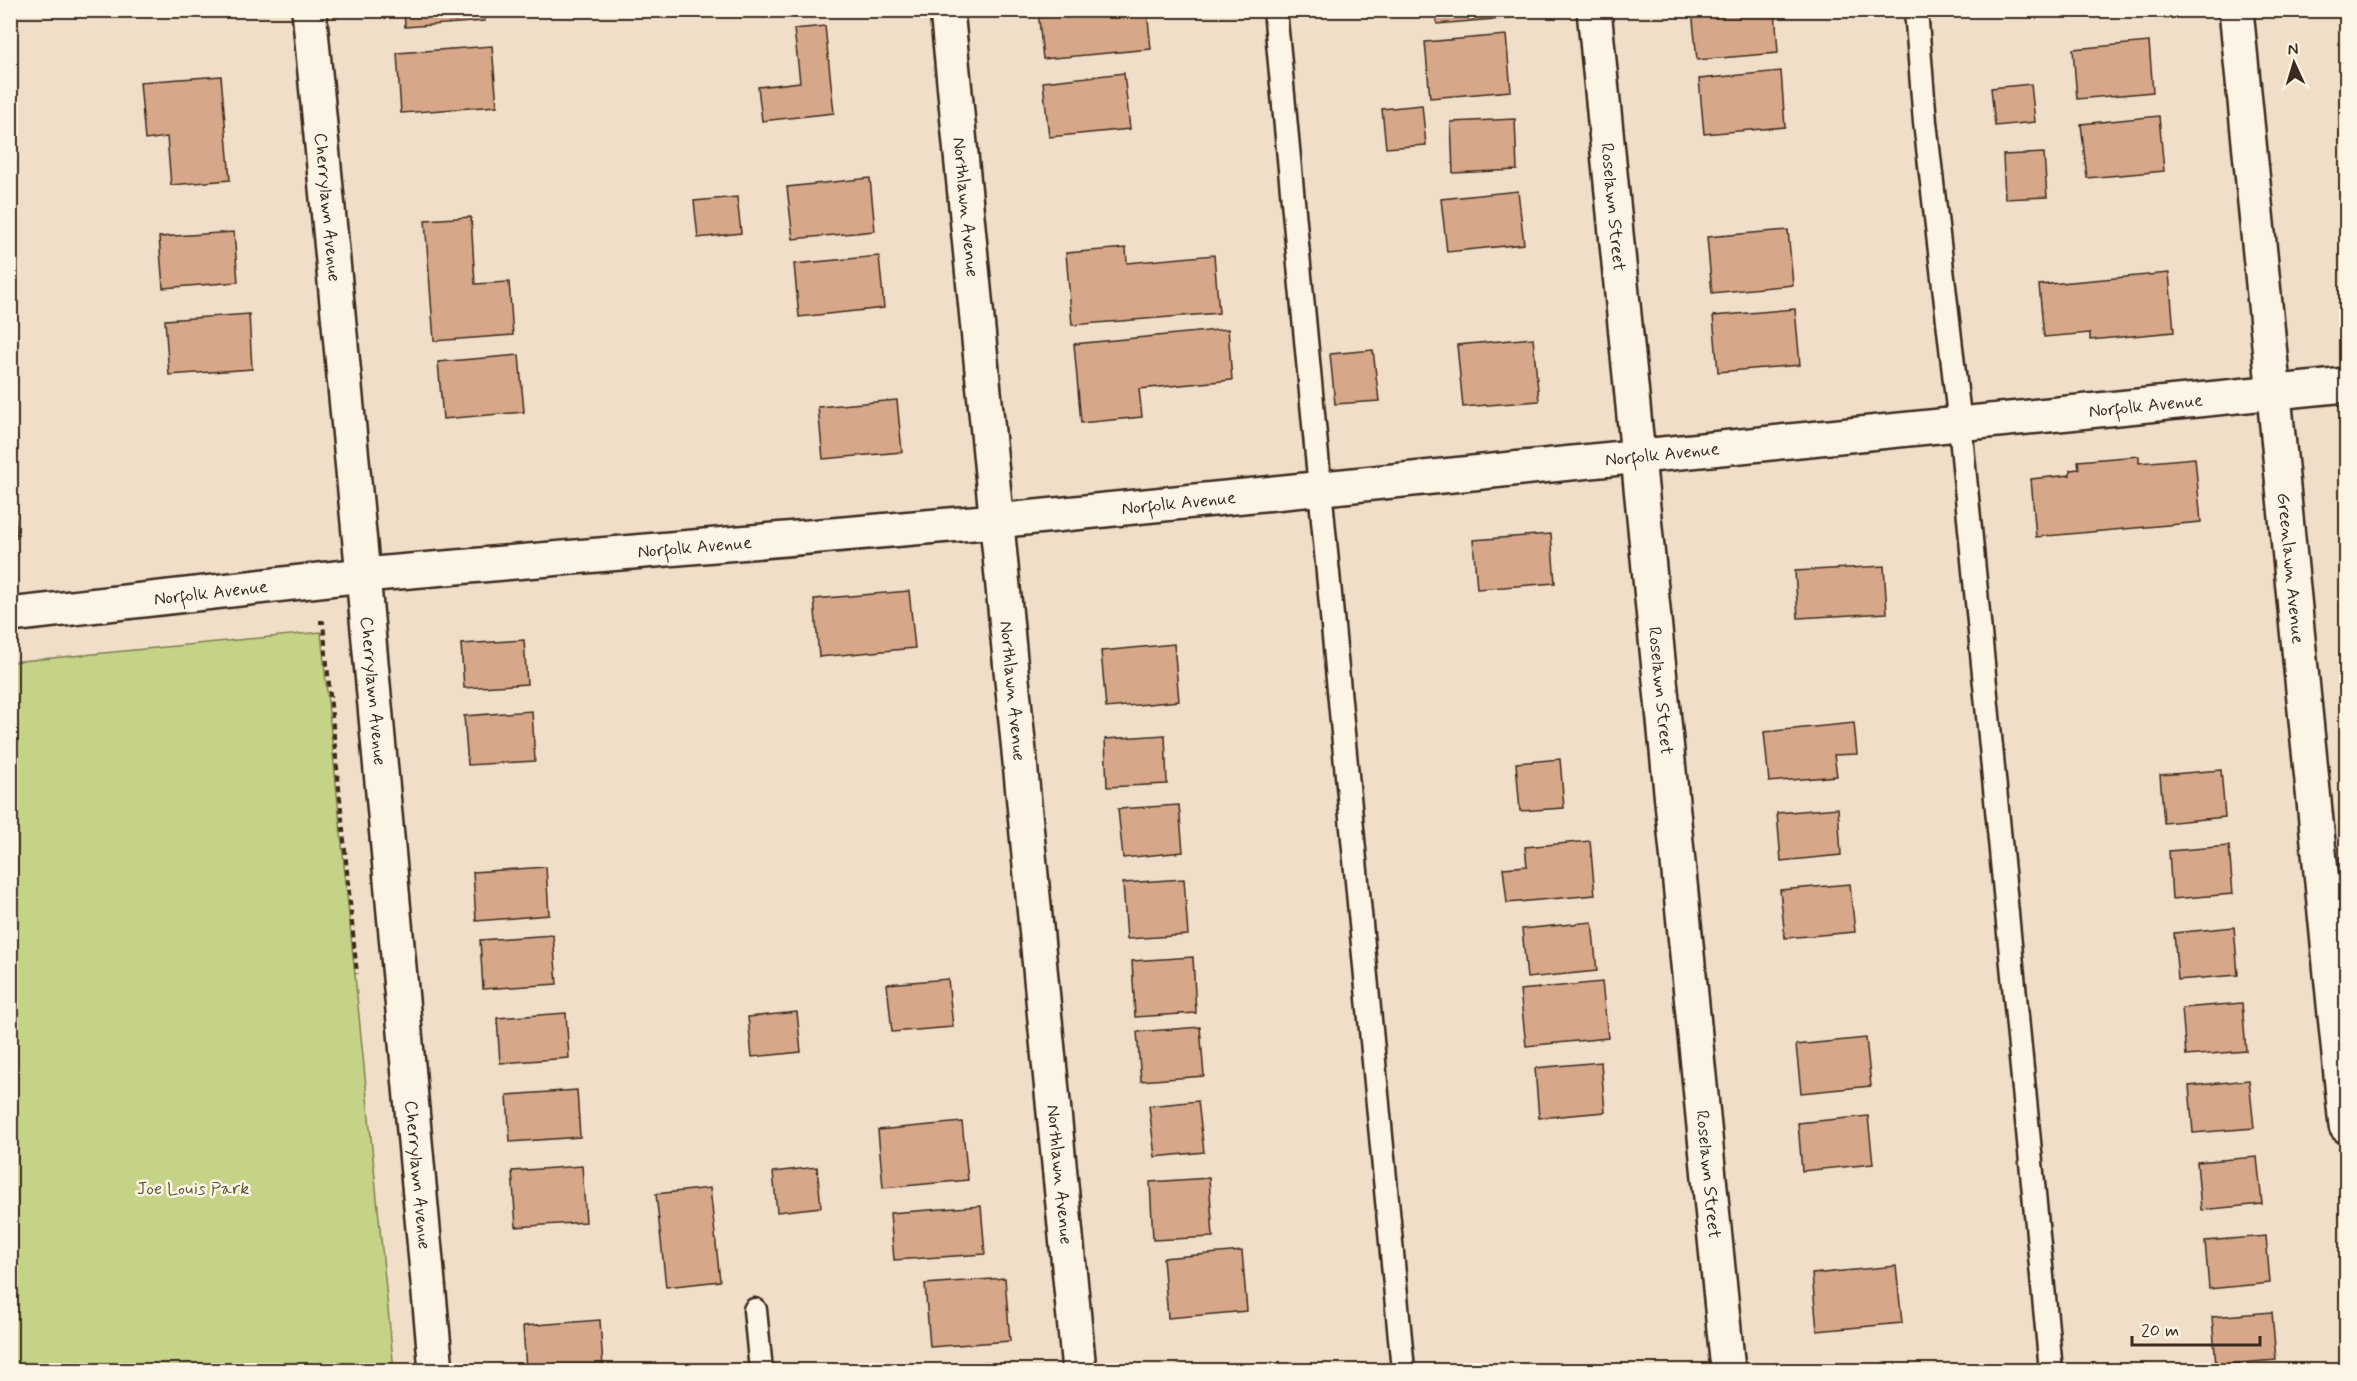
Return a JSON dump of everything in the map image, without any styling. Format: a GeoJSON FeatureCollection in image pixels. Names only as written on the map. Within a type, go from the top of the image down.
{"type":"FeatureCollection","features":[{"type":"Feature","properties":{"kind":"street","name":"Cherrylawn Avenue"},"geometry":{"type":"LineString","coordinates":[[309,10],[436,1371]]}},
{"type":"Feature","properties":{"kind":"street","name":"Northlawn Avenue"},"geometry":{"type":"LineString","coordinates":[[947,10],[1079,1371]]}},
{"type":"Feature","properties":{"kind":"street","name":"Roselawn Street"},"geometry":{"type":"LineString","coordinates":[[1594,10],[1728,1371]]}},
{"type":"Feature","properties":{"kind":"street","name":"Greenlawn Avenue"},"geometry":{"type":"LineString","coordinates":[[2236,10],[2346,1126]]}},
{"type":"Feature","properties":{"kind":"street","name":"Norfolk Avenue"},"geometry":{"type":"LineString","coordinates":[[10,615],[363,575],[996,521],[2346,386]]}},
{"type":"Feature","properties":{"kind":"lane"},"geometry":{"type":"LineString","coordinates":[[1275,10],[1403,1371]]}},
{"type":"Feature","properties":{"kind":"lane"},"geometry":{"type":"LineString","coordinates":[[1916,10],[1926,134],[1959,425],[2051,1371]]}},
{"type":"Feature","properties":{"kind":"lane"},"geometry":{"type":"LineString","coordinates":[[755,1310],[761,1371]]}},
{"type":"Feature","properties":{"kind":"path"},"geometry":{"type":"LineString","coordinates":[[311,623],[323,622],[358,978]]}},
{"type":"Feature","properties":{"kind":"green space","name":"Joe Louis Park"},"geometry":{"type":"Polygon","coordinates":[[[321,632],[394,1370],[11,1370],[11,662],[321,632]]]}},
{"type":"Feature","properties":{"kind":"building"},"geometry":{"type":"Polygon","coordinates":[[[404,10],[485,10],[485,21],[405,27],[404,10]]]}},
{"type":"Feature","properties":{"kind":"building"},"geometry":{"type":"Polygon","coordinates":[[[1038,10],[1147,10],[1151,49],[1043,59],[1038,10]]]}},
{"type":"Feature","properties":{"kind":"building"},"geometry":{"type":"Polygon","coordinates":[[[1435,10],[1517,10],[1518,17],[1437,24],[1435,10]]]}},
{"type":"Feature","properties":{"kind":"building"},"geometry":{"type":"Polygon","coordinates":[[[1692,10],[1775,10],[1778,53],[1697,60],[1692,10]]]}},
{"type":"Feature","properties":{"kind":"building"},"geometry":{"type":"Polygon","coordinates":[[[825,26],[834,113],[762,121],[758,87],[800,82],[794,29],[825,26]]]}},
{"type":"Feature","properties":{"kind":"building"},"geometry":{"type":"Polygon","coordinates":[[[1506,35],[1511,91],[1430,98],[1425,42],[1506,35]]]}},
{"type":"Feature","properties":{"kind":"building"},"geometry":{"type":"Polygon","coordinates":[[[2149,42],[2153,92],[2077,99],[2073,49],[2149,42]]]}},
{"type":"Feature","properties":{"kind":"building"},"geometry":{"type":"Polygon","coordinates":[[[492,46],[497,106],[401,113],[397,53],[492,46]]]}},
{"type":"Feature","properties":{"kind":"building"},"geometry":{"type":"Polygon","coordinates":[[[1781,71],[1785,127],[1704,134],[1699,79],[1781,71]]]}},
{"type":"Feature","properties":{"kind":"building"},"geometry":{"type":"Polygon","coordinates":[[[1124,73],[1130,129],[1049,137],[1043,82],[1124,73]]]}},
{"type":"Feature","properties":{"kind":"building"},"geometry":{"type":"Polygon","coordinates":[[[221,76],[230,180],[171,185],[167,137],[145,140],[140,82],[221,76]]]}},
{"type":"Feature","properties":{"kind":"building"},"geometry":{"type":"Polygon","coordinates":[[[2031,84],[2035,122],[1995,126],[1991,88],[2031,84]]]}},
{"type":"Feature","properties":{"kind":"building"},"geometry":{"type":"Polygon","coordinates":[[[2346,99],[2346,156],[2345,156],[2340,100],[2346,99]]]}},
{"type":"Feature","properties":{"kind":"building"},"geometry":{"type":"Polygon","coordinates":[[[1422,105],[1426,145],[1386,148],[1382,109],[1422,105]]]}},
{"type":"Feature","properties":{"kind":"building"},"geometry":{"type":"Polygon","coordinates":[[[2159,116],[2164,171],[2087,178],[2081,124],[2159,116]]]}},
{"type":"Feature","properties":{"kind":"building"},"geometry":{"type":"Polygon","coordinates":[[[1515,119],[1517,170],[1453,173],[1451,122],[1515,119]]]}},
{"type":"Feature","properties":{"kind":"building"},"geometry":{"type":"Polygon","coordinates":[[[2044,153],[2047,197],[2005,199],[2003,155],[2044,153]]]}},
{"type":"Feature","properties":{"kind":"building"},"geometry":{"type":"Polygon","coordinates":[[[870,178],[875,231],[793,239],[787,187],[870,178]]]}},
{"type":"Feature","properties":{"kind":"building"},"geometry":{"type":"Polygon","coordinates":[[[1518,191],[1524,244],[1447,252],[1441,199],[1518,191]]]}},
{"type":"Feature","properties":{"kind":"building"},"geometry":{"type":"Polygon","coordinates":[[[737,197],[741,233],[698,238],[694,201],[737,197]]]}},
{"type":"Feature","properties":{"kind":"building"},"geometry":{"type":"Polygon","coordinates":[[[471,217],[475,284],[509,282],[513,335],[434,341],[425,220],[471,217]]]}},
{"type":"Feature","properties":{"kind":"building"},"geometry":{"type":"Polygon","coordinates":[[[1788,230],[1793,285],[1712,293],[1707,237],[1788,230]]]}},
{"type":"Feature","properties":{"kind":"building"},"geometry":{"type":"Polygon","coordinates":[[[234,232],[238,282],[163,288],[159,237],[234,232]]]}},
{"type":"Feature","properties":{"kind":"building"},"geometry":{"type":"Polygon","coordinates":[[[1126,248],[1127,263],[1214,255],[1219,313],[1072,325],[1066,253],[1126,248]]]}},
{"type":"Feature","properties":{"kind":"building"},"geometry":{"type":"Polygon","coordinates":[[[879,256],[884,308],[799,317],[794,264],[879,256]]]}},
{"type":"Feature","properties":{"kind":"building"},"geometry":{"type":"Polygon","coordinates":[[[2169,273],[2174,332],[2090,340],[2090,333],[2044,337],[2039,285],[2169,273]]]}},
{"type":"Feature","properties":{"kind":"building"},"geometry":{"type":"Polygon","coordinates":[[[1795,309],[1800,365],[1718,372],[1713,316],[1795,309]]]}},
{"type":"Feature","properties":{"kind":"building"},"geometry":{"type":"Polygon","coordinates":[[[249,314],[252,369],[169,375],[165,320],[249,314]]]}},
{"type":"Feature","properties":{"kind":"building"},"geometry":{"type":"Polygon","coordinates":[[[1228,329],[1232,380],[1139,389],[1142,417],[1081,423],[1074,344],[1228,329]]]}},
{"type":"Feature","properties":{"kind":"building"},"geometry":{"type":"Polygon","coordinates":[[[1533,338],[1539,401],[1463,407],[1457,345],[1533,338]]]}},
{"type":"Feature","properties":{"kind":"building"},"geometry":{"type":"Polygon","coordinates":[[[1373,350],[1379,401],[1335,404],[1330,354],[1373,350]]]}},
{"type":"Feature","properties":{"kind":"building"},"geometry":{"type":"Polygon","coordinates":[[[519,355],[524,412],[443,419],[438,362],[519,355]]]}},
{"type":"Feature","properties":{"kind":"building"},"geometry":{"type":"Polygon","coordinates":[[[897,400],[902,452],[823,459],[818,407],[897,400]]]}},
{"type":"Feature","properties":{"kind":"building"},"geometry":{"type":"Polygon","coordinates":[[[2139,456],[2139,463],[2195,458],[2201,522],[2036,537],[2031,479],[2070,475],[2070,470],[2079,469],[2078,461],[2139,456]]]}},
{"type":"Feature","properties":{"kind":"building"},"geometry":{"type":"Polygon","coordinates":[[[10,488],[13,488],[17,538],[10,539],[10,488]]]}},
{"type":"Feature","properties":{"kind":"building"},"geometry":{"type":"Polygon","coordinates":[[[1551,534],[1555,583],[1477,589],[1473,540],[1551,534]]]}},
{"type":"Feature","properties":{"kind":"building"},"geometry":{"type":"Polygon","coordinates":[[[1884,566],[1887,613],[1798,618],[1795,571],[1884,566]]]}},
{"type":"Feature","properties":{"kind":"building"},"geometry":{"type":"Polygon","coordinates":[[[909,591],[915,648],[819,657],[814,599],[909,591]]]}},
{"type":"Feature","properties":{"kind":"building"},"geometry":{"type":"Polygon","coordinates":[[[524,640],[527,684],[464,688],[461,644],[524,640]]]}},
{"type":"Feature","properties":{"kind":"building"},"geometry":{"type":"Polygon","coordinates":[[[1174,644],[1179,701],[1106,708],[1101,651],[1174,644]]]}},
{"type":"Feature","properties":{"kind":"building"},"geometry":{"type":"Polygon","coordinates":[[[532,711],[535,761],[468,765],[464,716],[532,711]]]}},
{"type":"Feature","properties":{"kind":"building"},"geometry":{"type":"Polygon","coordinates":[[[1854,723],[1857,754],[1834,755],[1837,776],[1769,782],[1764,732],[1854,723]]]}},
{"type":"Feature","properties":{"kind":"building"},"geometry":{"type":"Polygon","coordinates":[[[1165,735],[1167,784],[1107,787],[1105,739],[1165,735]]]}},
{"type":"Feature","properties":{"kind":"building"},"geometry":{"type":"Polygon","coordinates":[[[1560,759],[1564,808],[1520,811],[1516,763],[1560,759]]]}},
{"type":"Feature","properties":{"kind":"building"},"geometry":{"type":"Polygon","coordinates":[[[2221,770],[2225,817],[2164,823],[2160,775],[2221,770]]]}},
{"type":"Feature","properties":{"kind":"building"},"geometry":{"type":"Polygon","coordinates":[[[1179,805],[1183,852],[1123,858],[1118,809],[1179,805]]]}},
{"type":"Feature","properties":{"kind":"building"},"geometry":{"type":"Polygon","coordinates":[[[1838,808],[1841,855],[1781,861],[1777,813],[1838,808]]]}},
{"type":"Feature","properties":{"kind":"building"},"geometry":{"type":"Polygon","coordinates":[[[1590,841],[1595,895],[1507,903],[1503,868],[1527,866],[1525,847],[1590,841]]]}},
{"type":"Feature","properties":{"kind":"building"},"geometry":{"type":"Polygon","coordinates":[[[2229,846],[2233,894],[2172,899],[2169,851],[2229,846]]]}},
{"type":"Feature","properties":{"kind":"building"},"geometry":{"type":"Polygon","coordinates":[[[546,867],[549,915],[476,921],[473,872],[546,867]]]}},
{"type":"Feature","properties":{"kind":"building"},"geometry":{"type":"Polygon","coordinates":[[[1184,879],[1188,935],[1127,939],[1123,883],[1184,879]]]}},
{"type":"Feature","properties":{"kind":"building"},"geometry":{"type":"Polygon","coordinates":[[[1850,884],[1855,932],[1785,938],[1780,890],[1850,884]]]}},
{"type":"Feature","properties":{"kind":"building"},"geometry":{"type":"Polygon","coordinates":[[[1592,922],[1597,971],[1527,978],[1522,929],[1592,922]]]}},
{"type":"Feature","properties":{"kind":"building"},"geometry":{"type":"Polygon","coordinates":[[[2234,927],[2238,975],[2178,980],[2174,933],[2234,927]]]}},
{"type":"Feature","properties":{"kind":"building"},"geometry":{"type":"Polygon","coordinates":[[[553,935],[557,984],[483,989],[480,940],[553,935]]]}},
{"type":"Feature","properties":{"kind":"building"},"geometry":{"type":"Polygon","coordinates":[[[1193,957],[1196,1013],[1135,1017],[1132,961],[1193,957]]]}},
{"type":"Feature","properties":{"kind":"building"},"geometry":{"type":"Polygon","coordinates":[[[948,979],[953,1027],[892,1032],[887,984],[948,979]]]}},
{"type":"Feature","properties":{"kind":"building"},"geometry":{"type":"Polygon","coordinates":[[[1602,982],[1608,1038],[1526,1046],[1520,990],[1602,982]]]}},
{"type":"Feature","properties":{"kind":"building"},"geometry":{"type":"Polygon","coordinates":[[[2242,1003],[2246,1051],[2186,1056],[2182,1008],[2242,1003]]]}},
{"type":"Feature","properties":{"kind":"building"},"geometry":{"type":"Polygon","coordinates":[[[797,1012],[801,1052],[752,1057],[748,1017],[797,1012]]]}},
{"type":"Feature","properties":{"kind":"building"},"geometry":{"type":"Polygon","coordinates":[[[566,1013],[569,1058],[500,1063],[497,1018],[566,1013]]]}},
{"type":"Feature","properties":{"kind":"building"},"geometry":{"type":"Polygon","coordinates":[[[1200,1027],[1204,1076],[1141,1081],[1137,1032],[1200,1027]]]}},
{"type":"Feature","properties":{"kind":"building"},"geometry":{"type":"Polygon","coordinates":[[[1866,1038],[1871,1086],[1801,1093],[1796,1045],[1866,1038]]]}},
{"type":"Feature","properties":{"kind":"building"},"geometry":{"type":"Polygon","coordinates":[[[1601,1062],[1605,1112],[1539,1118],[1535,1068],[1601,1062]]]}},
{"type":"Feature","properties":{"kind":"building"},"geometry":{"type":"Polygon","coordinates":[[[2249,1080],[2254,1128],[2193,1133],[2189,1086],[2249,1080]]]}},
{"type":"Feature","properties":{"kind":"building"},"geometry":{"type":"Polygon","coordinates":[[[577,1090],[580,1137],[510,1142],[507,1095],[577,1090]]]}},
{"type":"Feature","properties":{"kind":"building"},"geometry":{"type":"Polygon","coordinates":[[[1198,1101],[1204,1152],[1155,1157],[1149,1106],[1198,1101]]]}},
{"type":"Feature","properties":{"kind":"building"},"geometry":{"type":"Polygon","coordinates":[[[1868,1116],[1873,1164],[1802,1171],[1798,1123],[1868,1116]]]}},
{"type":"Feature","properties":{"kind":"building"},"geometry":{"type":"Polygon","coordinates":[[[962,1122],[968,1180],[883,1188],[878,1130],[962,1122]]]}},
{"type":"Feature","properties":{"kind":"building"},"geometry":{"type":"Polygon","coordinates":[[[2257,1157],[2262,1204],[2201,1210],[2197,1162],[2257,1157]]]}},
{"type":"Feature","properties":{"kind":"building"},"geometry":{"type":"Polygon","coordinates":[[[582,1166],[586,1222],[516,1227],[512,1171],[582,1166]]]}},
{"type":"Feature","properties":{"kind":"building"},"geometry":{"type":"Polygon","coordinates":[[[817,1167],[821,1207],[777,1212],[773,1172],[817,1167]]]}},
{"type":"Feature","properties":{"kind":"building"},"geometry":{"type":"Polygon","coordinates":[[[1209,1178],[1213,1237],[1153,1240],[1150,1182],[1209,1178]]]}},
{"type":"Feature","properties":{"kind":"building"},"geometry":{"type":"Polygon","coordinates":[[[710,1188],[720,1281],[666,1287],[656,1194],[710,1188]]]}},
{"type":"Feature","properties":{"kind":"building"},"geometry":{"type":"Polygon","coordinates":[[[981,1206],[985,1254],[894,1260],[890,1213],[981,1206]]]}},
{"type":"Feature","properties":{"kind":"building"},"geometry":{"type":"Polygon","coordinates":[[[2266,1236],[2270,1283],[2209,1289],[2205,1241],[2266,1236]]]}},
{"type":"Feature","properties":{"kind":"building"},"geometry":{"type":"Polygon","coordinates":[[[1242,1251],[1247,1311],[1168,1318],[1163,1258],[1242,1251]]]}},
{"type":"Feature","properties":{"kind":"building"},"geometry":{"type":"Polygon","coordinates":[[[1896,1266],[1902,1323],[1817,1331],[1812,1274],[1896,1266]]]}},
{"type":"Feature","properties":{"kind":"building"},"geometry":{"type":"Polygon","coordinates":[[[1005,1278],[1010,1341],[930,1347],[925,1284],[1005,1278]]]}},
{"type":"Feature","properties":{"kind":"building"},"geometry":{"type":"Polygon","coordinates":[[[2272,1312],[2276,1360],[2216,1365],[2212,1317],[2272,1312]]]}},
{"type":"Feature","properties":{"kind":"building"},"geometry":{"type":"Polygon","coordinates":[[[600,1320],[603,1367],[526,1370],[523,1326],[600,1320]]]}},
{"type":"Feature","properties":{"kind":"building"},"geometry":{"type":"Polygon","coordinates":[[[988,1362],[988,1370],[928,1370],[928,1368],[988,1362]]]}}]}
